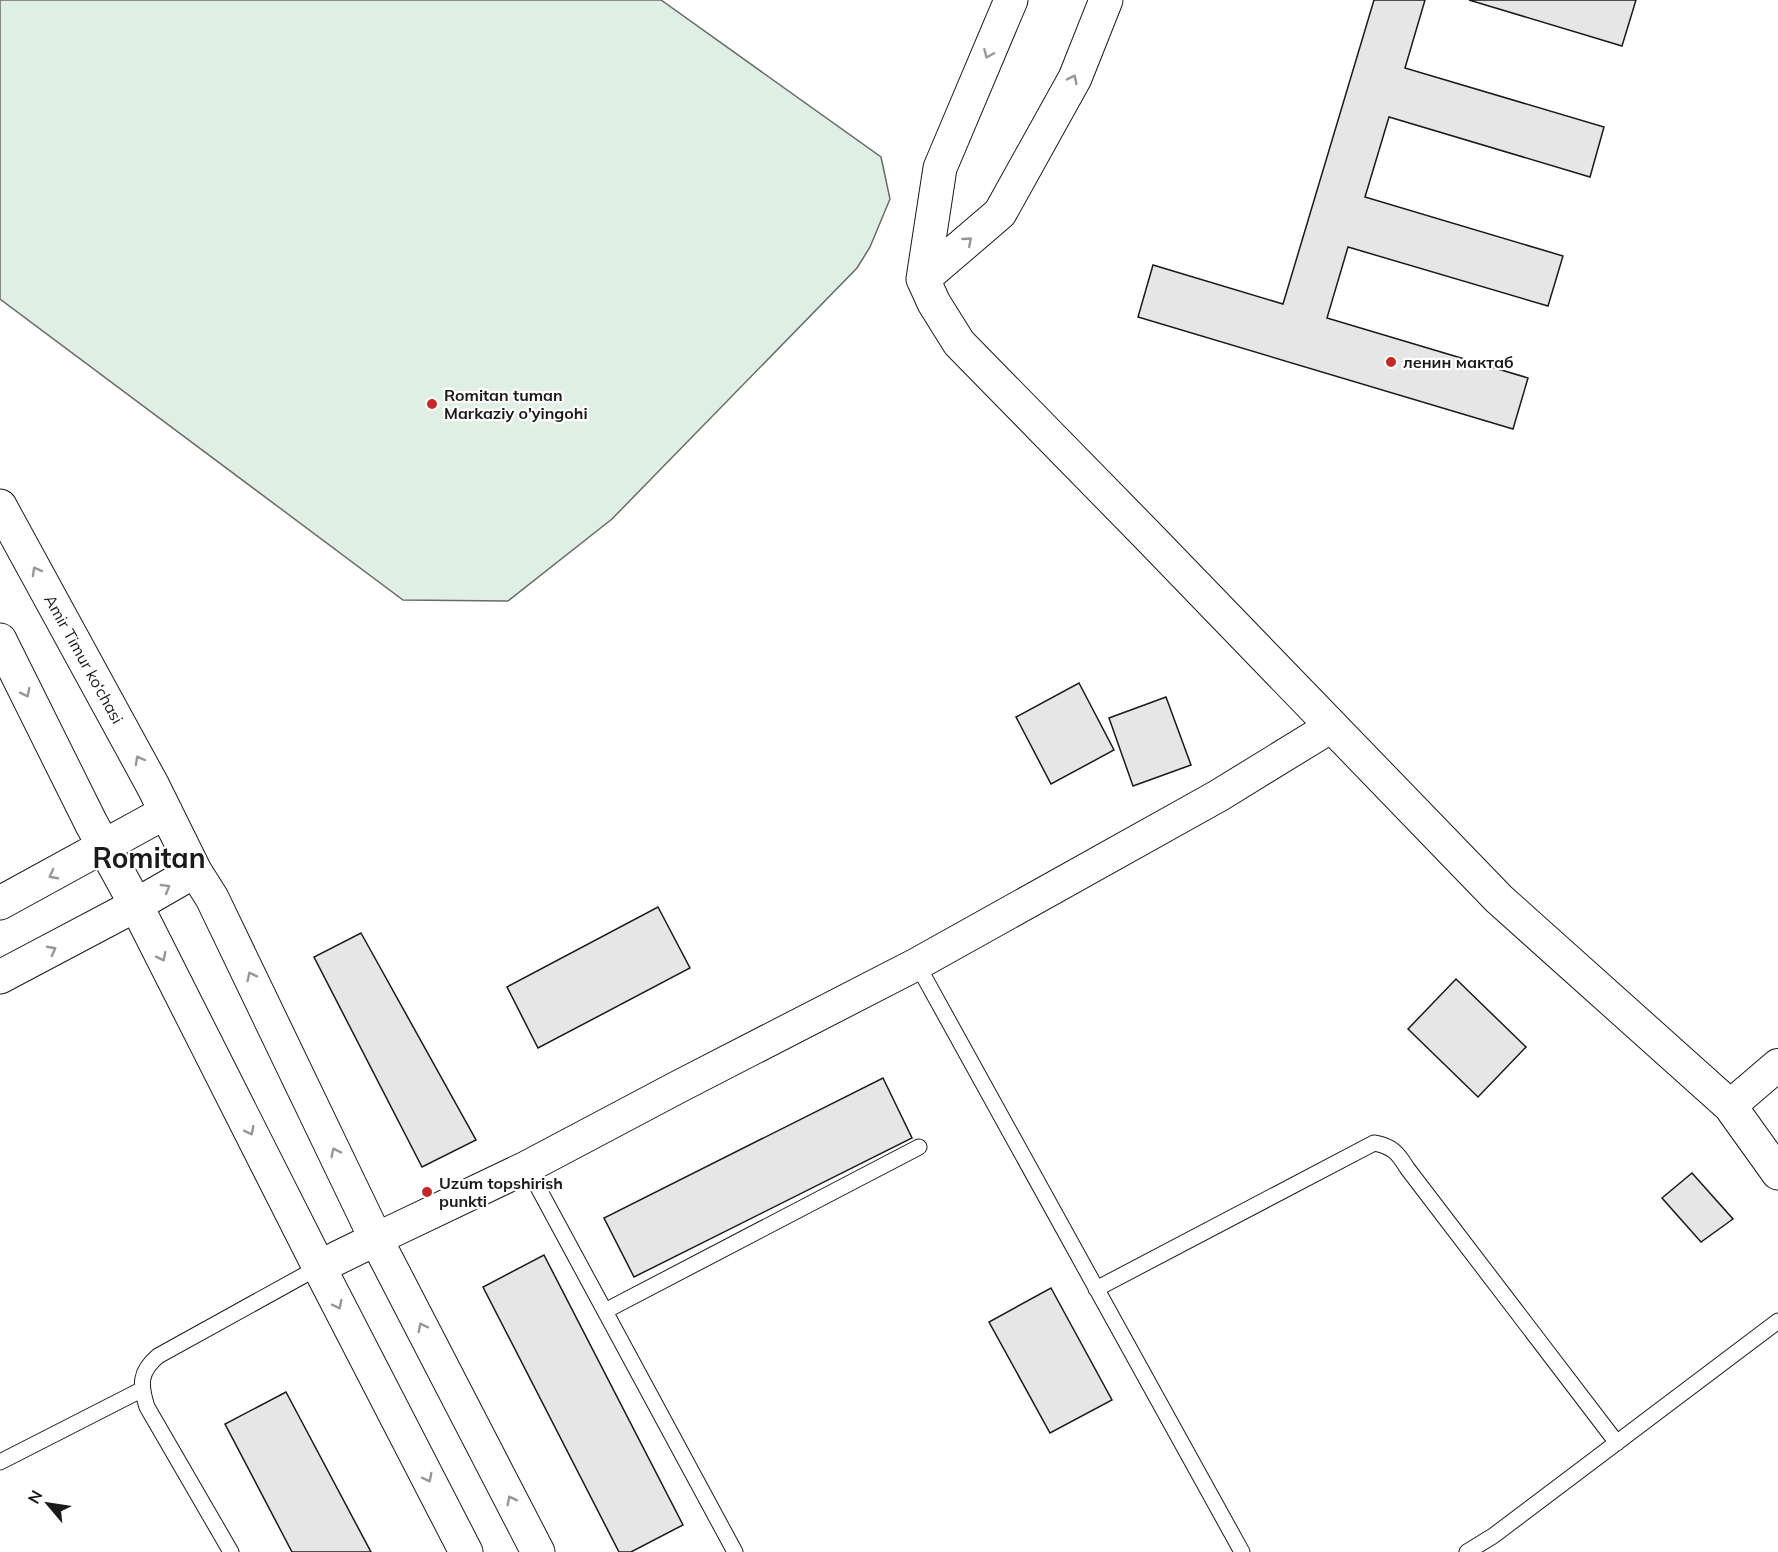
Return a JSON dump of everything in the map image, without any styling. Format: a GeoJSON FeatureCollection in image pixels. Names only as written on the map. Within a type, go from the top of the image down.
{"type":"FeatureCollection","features":[{"type":"Feature","properties":{"kind":"street"},"geometry":{"type":"LineString","coordinates":[[1011,0],[940,168],[923,279],[934,303],[959,343],[1499,899],[1730,1106],[1778,1173]]}},
{"type":"Feature","properties":{"kind":"street"},"geometry":{"type":"LineString","coordinates":[[923,279],[1000,213],[1075,78],[1106,0]]}},
{"type":"Feature","properties":{"kind":"street","name":"Amir Timur ko‘chasi"},"geometry":{"type":"LineString","coordinates":[[0,506],[166,812],[195,871],[212,898],[376,1239],[538,1552]]}},
{"type":"Feature","properties":{"kind":"street"},"geometry":{"type":"LineString","coordinates":[[0,640],[466,1552]]}},
{"type":"Feature","properties":{"kind":"street"},"geometry":{"type":"LineString","coordinates":[[319,1267],[528,1167],[917,964],[1218,796],[1332,726]]}},
{"type":"Feature","properties":{"kind":"street"},"geometry":{"type":"LineString","coordinates":[[0,903],[166,812]]}},
{"type":"Feature","properties":{"kind":"street"},"geometry":{"type":"LineString","coordinates":[[0,977],[195,871]]}},
{"type":"Feature","properties":{"kind":"street"},"geometry":{"type":"LineString","coordinates":[[1730,1106],[1778,1065]]}},
{"type":"Feature","properties":{"kind":"lane"},"geometry":{"type":"LineString","coordinates":[[917,964],[1242,1552]]}},
{"type":"Feature","properties":{"kind":"lane"},"geometry":{"type":"LineString","coordinates":[[1096,1289],[1374,1143],[1384,1144],[1399,1155],[1414,1178],[1617,1443]]}},
{"type":"Feature","properties":{"kind":"lane"},"geometry":{"type":"LineString","coordinates":[[605,1311],[919,1148]]}},
{"type":"Feature","properties":{"kind":"lane"},"geometry":{"type":"LineString","coordinates":[[528,1167],[735,1552]]}},
{"type":"Feature","properties":{"kind":"lane"},"geometry":{"type":"LineString","coordinates":[[231,1552],[147,1407],[141,1390],[144,1373],[158,1356],[319,1267]]}},
{"type":"Feature","properties":{"kind":"lane"},"geometry":{"type":"LineString","coordinates":[[1467,1552],[1493,1536],[1778,1321]]}},
{"type":"Feature","properties":{"kind":"lane"},"geometry":{"type":"LineString","coordinates":[[0,1462],[141,1390]]}},
{"type":"Feature","properties":{"kind":"green space","name":"Romitan tuman Markaziy o'yingohi"},"geometry":{"type":"Polygon","coordinates":[[[0,0],[661,0],[881,157],[890,199],[870,247],[857,268],[612,519],[508,601],[403,600],[0,299],[0,0]]]}},
{"type":"Feature","properties":{"kind":"building","name":"ленин мактаб"},"geometry":{"type":"Polygon","coordinates":[[[1374,0],[1425,0],[1405,68],[1604,127],[1590,177],[1389,117],[1365,197],[1563,256],[1548,306],[1348,247],[1327,318],[1528,378],[1513,429],[1138,317],[1153,265],[1283,304],[1374,0]]]}},
{"type":"Feature","properties":{"kind":"building"},"geometry":{"type":"Polygon","coordinates":[[[1469,0],[1636,0],[1622,46],[1469,0]]]}},
{"type":"Feature","properties":{"kind":"building"},"geometry":{"type":"Polygon","coordinates":[[[1079,683],[1114,750],[1051,784],[1016,717],[1079,683]]]}},
{"type":"Feature","properties":{"kind":"building"},"geometry":{"type":"Polygon","coordinates":[[[1166,697],[1191,765],[1133,786],[1109,718],[1166,697]]]}},
{"type":"Feature","properties":{"kind":"building"},"geometry":{"type":"Polygon","coordinates":[[[658,907],[690,968],[538,1048],[507,987],[658,907]]]}},
{"type":"Feature","properties":{"kind":"building"},"geometry":{"type":"Polygon","coordinates":[[[361,933],[476,1140],[422,1167],[314,957],[361,933]]]}},
{"type":"Feature","properties":{"kind":"building"},"geometry":{"type":"Polygon","coordinates":[[[1456,979],[1526,1047],[1478,1097],[1408,1029],[1456,979]]]}},
{"type":"Feature","properties":{"kind":"building"},"geometry":{"type":"Polygon","coordinates":[[[883,1078],[912,1138],[634,1277],[604,1218],[883,1078]]]}},
{"type":"Feature","properties":{"kind":"building"},"geometry":{"type":"Polygon","coordinates":[[[1692,1173],[1733,1219],[1701,1242],[1662,1198],[1692,1173]]]}},
{"type":"Feature","properties":{"kind":"building"},"geometry":{"type":"Polygon","coordinates":[[[544,1255],[683,1525],[631,1552],[619,1552],[483,1287],[544,1255]]]}},
{"type":"Feature","properties":{"kind":"building"},"geometry":{"type":"Polygon","coordinates":[[[1051,1288],[1112,1400],[1050,1433],[989,1322],[1051,1288]]]}},
{"type":"Feature","properties":{"kind":"building"},"geometry":{"type":"Polygon","coordinates":[[[286,1392],[371,1552],[292,1552],[225,1424],[286,1392]]]}},
{"type":"Feature","properties":{"kind":"place","name":"ленин мактаб"},"geometry":{"type":"Point","coordinates":[1391,362]}},
{"type":"Feature","properties":{"kind":"place","name":"Romitan tuman Markaziy o'yingohi"},"geometry":{"type":"Point","coordinates":[432,404]}},
{"type":"Feature","properties":{"kind":"place","name":"Uzum topshirish punkti"},"geometry":{"type":"Point","coordinates":[427,1192]}},
{"type":"Feature","properties":{"kind":"district","name":"Romitan"},"geometry":{"type":"Point","coordinates":[149,857]}}]}
